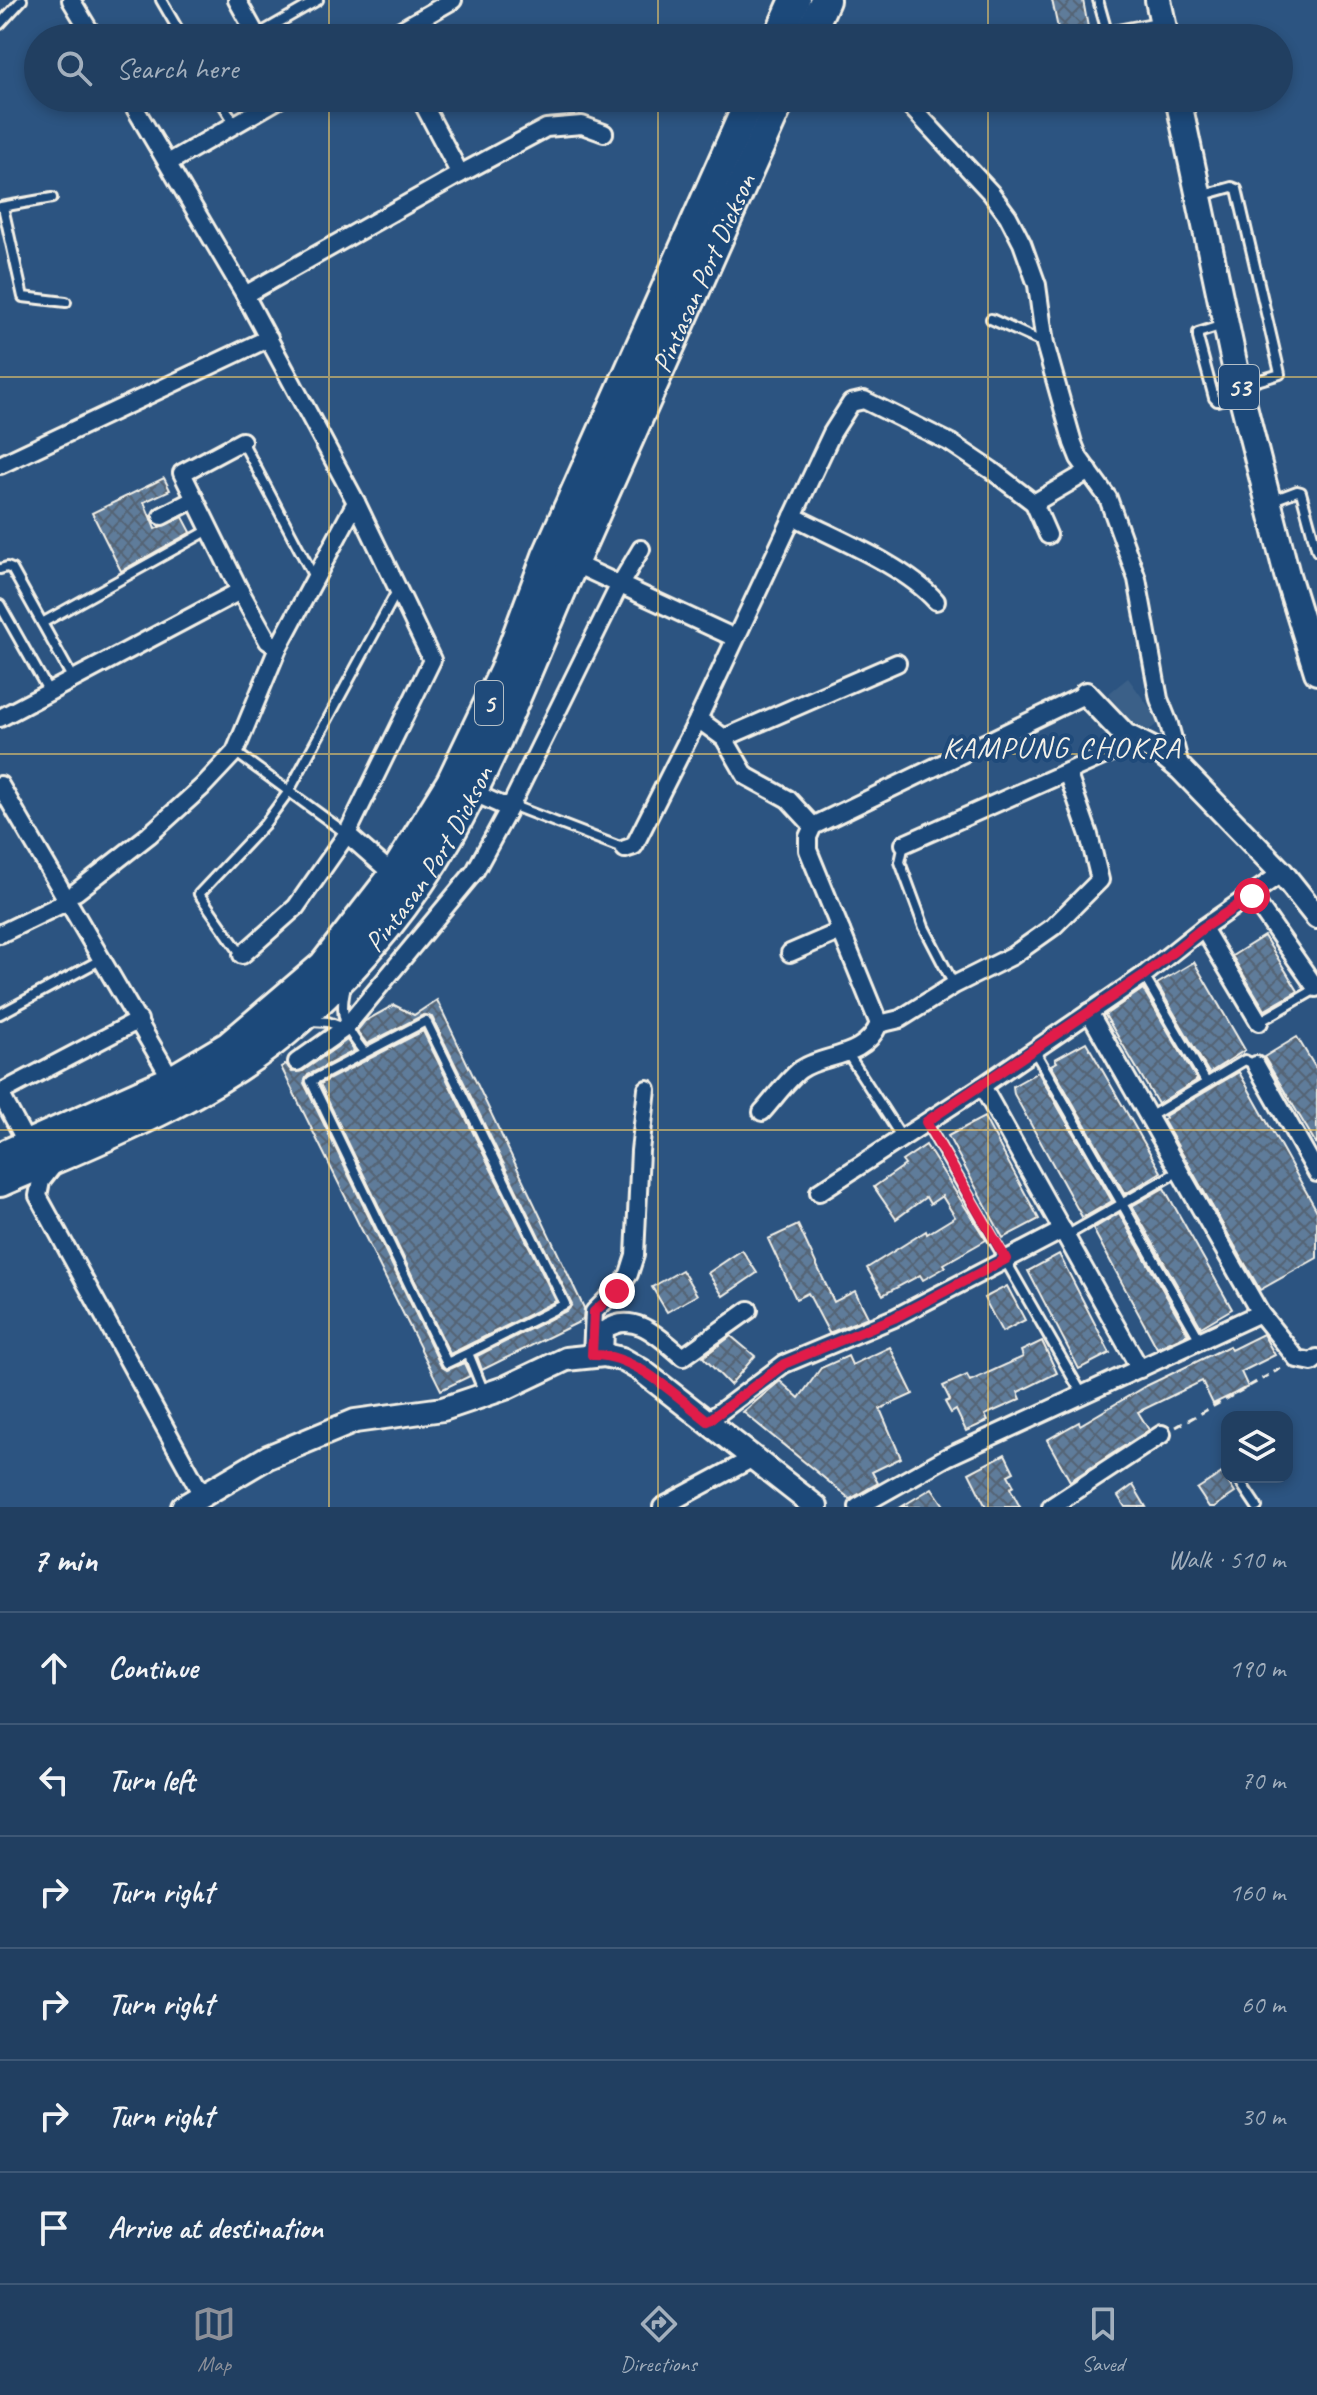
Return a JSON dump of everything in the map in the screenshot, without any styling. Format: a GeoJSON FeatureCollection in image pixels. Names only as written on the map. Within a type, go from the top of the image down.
{"type":"FeatureCollection","features":[{"type":"Feature","properties":{"kind":"highway"},"geometry":{"type":"LineString","coordinates":[[784,24],[795,0]]}},
{"type":"Feature","properties":{"kind":"highway"},"geometry":{"type":"LineString","coordinates":[[814,24],[825,0]]}},
{"type":"Feature","properties":{"kind":"highway","name":"Pintasan Port Dickson"},"geometry":{"type":"LineString","coordinates":[[0,1157],[43,1155],[179,1101],[285,1030],[341,979],[366,951],[404,882],[504,671],[547,556],[745,112]]}},
{"type":"Feature","properties":{"kind":"highway","name":"Pintasan Port Dickson"},"geometry":{"type":"LineString","coordinates":[[0,1182],[229,1046],[323,966],[446,840],[501,733],[573,563],[775,112]]}},
{"type":"Feature","properties":{"kind":"highway"},"geometry":{"type":"LineString","coordinates":[[573,563],[565,557],[562,546],[586,473]]}},
{"type":"Feature","properties":{"kind":"highway"},"geometry":{"type":"LineString","coordinates":[[504,671],[526,636],[554,573],[562,565],[573,563]]}},
{"type":"Feature","properties":{"kind":"main road","name":"53"},"geometry":{"type":"LineString","coordinates":[[1181,112],[1240,390],[1268,502],[1315,663]]}},
{"type":"Feature","properties":{"kind":"street"},"geometry":{"type":"LineString","coordinates":[[72,0],[86,24]]}},
{"type":"Feature","properties":{"kind":"street"},"geometry":{"type":"LineString","coordinates":[[237,0],[250,24]]}},
{"type":"Feature","properties":{"kind":"street"},"geometry":{"type":"LineString","coordinates":[[411,24],[453,0]]}},
{"type":"Feature","properties":{"kind":"street"},"geometry":{"type":"LineString","coordinates":[[137,112],[269,338],[356,502],[432,660],[347,834],[296,907],[242,955]]}},
{"type":"Feature","properties":{"kind":"street"},"geometry":{"type":"LineString","coordinates":[[168,163],[256,112]]}},
{"type":"Feature","properties":{"kind":"street"},"geometry":{"type":"LineString","coordinates":[[427,112],[460,174]]}},
{"type":"Feature","properties":{"kind":"street"},"geometry":{"type":"LineString","coordinates":[[916,112],[991,193],[1008,216],[1030,261],[1037,285],[1045,344],[1073,443],[1079,458],[1108,498],[1137,579],[1159,699],[1181,769]]}},
{"type":"Feature","properties":{"kind":"street"},"geometry":{"type":"LineString","coordinates":[[245,295],[546,128],[582,125],[604,133]]}},
{"type":"Feature","properties":{"kind":"street"},"geometry":{"type":"LineString","coordinates":[[0,465],[269,338]]}},
{"type":"Feature","properties":{"kind":"street"},"geometry":{"type":"LineString","coordinates":[[625,849],[634,846],[698,719],[844,411],[851,403],[860,399],[951,443],[1034,503],[1048,535]]}},
{"type":"Feature","properties":{"kind":"street"},"geometry":{"type":"LineString","coordinates":[[242,441],[182,473],[240,591],[268,641],[278,648]]}},
{"type":"Feature","properties":{"kind":"street"},"geometry":{"type":"LineString","coordinates":[[1034,503],[1089,471]]}},
{"type":"Feature","properties":{"kind":"street"},"geometry":{"type":"LineString","coordinates":[[162,516],[195,499]]}},
{"type":"Feature","properties":{"kind":"street"},"geometry":{"type":"LineString","coordinates":[[0,934],[72,896],[149,835],[235,752],[278,648],[356,502]]}},
{"type":"Feature","properties":{"kind":"street"},"geometry":{"type":"LineString","coordinates":[[793,516],[906,575],[924,587],[936,601]]}},
{"type":"Feature","properties":{"kind":"street"},"geometry":{"type":"LineString","coordinates":[[297,1062],[345,1028],[475,871],[619,586],[641,549]]}},
{"type":"Feature","properties":{"kind":"street"},"geometry":{"type":"LineString","coordinates":[[573,563],[735,638]]}},
{"type":"Feature","properties":{"kind":"street"},"geometry":{"type":"LineString","coordinates":[[2,713],[49,692],[240,591]]}},
{"type":"Feature","properties":{"kind":"street"},"geometry":{"type":"LineString","coordinates":[[724,738],[897,663]]}},
{"type":"Feature","properties":{"kind":"street"},"geometry":{"type":"LineString","coordinates":[[762,1112],[801,1070],[848,1054],[876,1032],[879,1024],[808,850],[808,837],[813,826],[1086,694],[1125,735],[1161,753],[1181,769],[1282,873],[1317,917]]}},
{"type":"Feature","properties":{"kind":"street"},"geometry":{"type":"LineString","coordinates":[[698,719],[724,738],[746,776],[788,799],[813,826]]}},
{"type":"Feature","properties":{"kind":"street"},"geometry":{"type":"LineString","coordinates":[[904,844],[1112,752],[1125,735]]}},
{"type":"Feature","properties":{"kind":"street"},"geometry":{"type":"LineString","coordinates":[[879,1024],[900,1019],[954,985],[1012,956],[1053,927],[1100,880],[1089,835],[1067,772]]}},
{"type":"Feature","properties":{"kind":"street"},"geometry":{"type":"LineString","coordinates":[[0,785],[72,896],[172,1080]]}},
{"type":"Feature","properties":{"kind":"street"},"geometry":{"type":"LineString","coordinates":[[472,792],[501,805],[511,805]]}},
{"type":"Feature","properties":{"kind":"street"},"geometry":{"type":"LineString","coordinates":[[347,834],[404,882]]}},
{"type":"Feature","properties":{"kind":"street"},"geometry":{"type":"LineString","coordinates":[[819,1192],[1144,975],[1203,928],[1282,873]]}},
{"type":"Feature","properties":{"kind":"street"},"geometry":{"type":"LineString","coordinates":[[1252,896],[1316,988]]}},
{"type":"Feature","properties":{"kind":"street"},"geometry":{"type":"LineString","coordinates":[[1203,928],[1259,1022]]}},
{"type":"Feature","properties":{"kind":"street"},"geometry":{"type":"LineString","coordinates":[[790,953],[841,931]]}},
{"type":"Feature","properties":{"kind":"street"},"geometry":{"type":"LineString","coordinates":[[1089,1012],[1260,1313],[1297,1359],[1312,1362],[1317,1358]]}},
{"type":"Feature","properties":{"kind":"street"},"geometry":{"type":"LineString","coordinates":[[139,1020],[0,1093],[43,1155],[38,1196],[193,1501],[268,1457],[355,1421],[443,1409],[485,1395],[566,1359],[598,1355],[622,1359],[641,1370],[816,1507]]}},
{"type":"Feature","properties":{"kind":"street"},"geometry":{"type":"LineString","coordinates":[[1256,1065],[1317,1173]]}},
{"type":"Feature","properties":{"kind":"street"},"geometry":{"type":"LineString","coordinates":[[982,1086],[1140,1369]]}},
{"type":"Feature","properties":{"kind":"street"},"geometry":{"type":"LineString","coordinates":[[598,1355],[594,1312],[623,1283],[635,1255],[640,1151],[647,1089]]}},
{"type":"Feature","properties":{"kind":"street"},"geometry":{"type":"LineString","coordinates":[[708,1421],[784,1364],[894,1318],[1006,1259],[1064,1233]]}},
{"type":"Feature","properties":{"kind":"street"},"geometry":{"type":"LineString","coordinates":[[598,1355],[605,1330],[614,1323],[642,1325],[683,1357],[749,1310]]}},
{"type":"Feature","properties":{"kind":"street"},"geometry":{"type":"LineString","coordinates":[[858,1507],[947,1457],[1260,1313]]}},
{"type":"Feature","properties":{"kind":"street"},"geometry":{"type":"LineString","coordinates":[[1051,1507],[1162,1434]]}},
{"type":"Feature","properties":{"kind":"street"},"geometry":{"type":"LineString","coordinates":[[662,1507],[755,1457]]}},
{"type":"Feature","properties":{"kind":"lane"},"geometry":{"type":"LineString","coordinates":[[0,24],[22,0]]}},
{"type":"Feature","properties":{"kind":"lane"},"geometry":{"type":"LineString","coordinates":[[161,0],[175,24]]}},
{"type":"Feature","properties":{"kind":"lane"},"geometry":{"type":"LineString","coordinates":[[277,24],[318,0]]}},
{"type":"Feature","properties":{"kind":"lane"},"geometry":{"type":"LineString","coordinates":[[1098,0],[1105,24]]}},
{"type":"Feature","properties":{"kind":"lane"},"geometry":{"type":"LineString","coordinates":[[228,112],[235,124]]}},
{"type":"Feature","properties":{"kind":"lane"},"geometry":{"type":"LineString","coordinates":[[1198,196],[1232,187],[1237,189],[1279,369],[1280,374],[1240,390]]}},
{"type":"Feature","properties":{"kind":"lane"},"geometry":{"type":"LineString","coordinates":[[52,198],[2,207],[23,297],[66,302]]}},
{"type":"Feature","properties":{"kind":"lane"},"geometry":{"type":"LineString","coordinates":[[991,319],[1045,344]]}},
{"type":"Feature","properties":{"kind":"lane"},"geometry":{"type":"LineString","coordinates":[[242,441],[315,579]]}},
{"type":"Feature","properties":{"kind":"lane"},"geometry":{"type":"LineString","coordinates":[[1268,502],[1301,492],[1317,551]]}},
{"type":"Feature","properties":{"kind":"lane"},"geometry":{"type":"LineString","coordinates":[[42,623],[210,530]]}},
{"type":"Feature","properties":{"kind":"lane"},"geometry":{"type":"LineString","coordinates":[[0,569],[12,569],[73,679]]}},
{"type":"Feature","properties":{"kind":"lane"},"geometry":{"type":"LineString","coordinates":[[242,955],[199,894],[264,825],[289,791],[397,590]]}},
{"type":"Feature","properties":{"kind":"lane"},"geometry":{"type":"LineString","coordinates":[[0,605],[49,692]]}},
{"type":"Feature","properties":{"kind":"lane"},"geometry":{"type":"LineString","coordinates":[[235,752],[347,834]]}},
{"type":"Feature","properties":{"kind":"lane"},"geometry":{"type":"LineString","coordinates":[[511,805],[625,849]]}},
{"type":"Feature","properties":{"kind":"lane"},"geometry":{"type":"LineString","coordinates":[[904,844],[900,862],[924,927],[954,985]]}},
{"type":"Feature","properties":{"kind":"lane"},"geometry":{"type":"LineString","coordinates":[[364,1052],[345,1028],[343,998],[347,982],[366,951]]}},
{"type":"Feature","properties":{"kind":"lane"},"geometry":{"type":"LineString","coordinates":[[0,1014],[103,958]]}},
{"type":"Feature","properties":{"kind":"lane"},"geometry":{"type":"LineString","coordinates":[[1144,975],[1206,1082]]}},
{"type":"Feature","properties":{"kind":"lane"},"geometry":{"type":"LineString","coordinates":[[1259,1022],[1316,988]]}},
{"type":"Feature","properties":{"kind":"lane"},"geometry":{"type":"LineString","coordinates":[[285,1030],[310,1021],[345,1028]]}},
{"type":"Feature","properties":{"kind":"lane"},"geometry":{"type":"LineString","coordinates":[[426,1021],[565,1304],[468,1353],[447,1363],[311,1081],[426,1021]]}},
{"type":"Feature","properties":{"kind":"lane"},"geometry":{"type":"LineString","coordinates":[[1034,1049],[1201,1341]]}},
{"type":"Feature","properties":{"kind":"lane"},"geometry":{"type":"LineString","coordinates":[[848,1054],[902,1138]]}},
{"type":"Feature","properties":{"kind":"lane"},"geometry":{"type":"LineString","coordinates":[[1149,1117],[1245,1060],[1256,1065]]}},
{"type":"Feature","properties":{"kind":"lane"},"geometry":{"type":"LineString","coordinates":[[926,1122],[1083,1395]]}},
{"type":"Feature","properties":{"kind":"lane"},"geometry":{"type":"LineString","coordinates":[[1064,1233],[1179,1171]]}},
{"type":"Feature","properties":{"kind":"lane"},"geometry":{"type":"LineString","coordinates":[[468,1353],[485,1395]]}},
{"type":"Feature","properties":{"kind":"lane"},"geometry":{"type":"LineString","coordinates":[[1241,1483],[1257,1507]]}},
{"type":"Feature","properties":{"kind":"path"},"geometry":{"type":"LineString","coordinates":[[1162,1434],[1297,1359]]}},
{"type":"Feature","properties":{"kind":"shaded area"},"geometry":{"type":"Polygon","coordinates":[[[1128,678],[1160,722],[1141,736],[1108,694],[1128,678]]]}},
{"type":"Feature","properties":{"kind":"building"},"geometry":{"type":"Polygon","coordinates":[[[1052,0],[1083,0],[1087,24],[1057,24],[1052,0]]]}},
{"type":"Feature","properties":{"kind":"building"},"geometry":{"type":"Polygon","coordinates":[[[164,478],[170,490],[144,502],[155,529],[183,517],[191,532],[121,571],[92,513],[164,478]]]}},
{"type":"Feature","properties":{"kind":"building"},"geometry":{"type":"Polygon","coordinates":[[[1264,936],[1298,991],[1265,1010],[1232,956],[1264,936]]]}},
{"type":"Feature","properties":{"kind":"building"},"geometry":{"type":"Polygon","coordinates":[[[1194,962],[1245,1050],[1209,1073],[1157,984],[1194,962]]]}},
{"type":"Feature","properties":{"kind":"building"},"geometry":{"type":"Polygon","coordinates":[[[1143,989],[1197,1080],[1158,1104],[1105,1015],[1143,989]]]}},
{"type":"Feature","properties":{"kind":"building"},"geometry":{"type":"Polygon","coordinates":[[[437,1000],[584,1308],[583,1320],[482,1370],[477,1356],[568,1310],[572,1304],[432,1017],[423,1015],[367,1044],[357,1031],[365,1021],[394,1005],[414,1015],[437,1000]]]}},
{"type":"Feature","properties":{"kind":"building"},"geometry":{"type":"Polygon","coordinates":[[[423,1031],[556,1301],[450,1354],[320,1084],[423,1031]]]}},
{"type":"Feature","properties":{"kind":"building"},"geometry":{"type":"Polygon","coordinates":[[[1297,1037],[1317,1070],[1317,1145],[1264,1057],[1297,1037]]]}},
{"type":"Feature","properties":{"kind":"building"},"geometry":{"type":"Polygon","coordinates":[[[347,1040],[354,1051],[308,1075],[304,1083],[441,1366],[447,1370],[464,1363],[470,1376],[441,1390],[281,1067],[286,1064],[292,1072],[303,1071],[347,1040]]]}},
{"type":"Feature","properties":{"kind":"building"},"geometry":{"type":"Polygon","coordinates":[[[1086,1042],[1161,1172],[1125,1194],[1051,1065],[1057,1062],[1055,1059],[1086,1042]]]}},
{"type":"Feature","properties":{"kind":"building"},"geometry":{"type":"Polygon","coordinates":[[[1038,1072],[1112,1201],[1086,1216],[1082,1217],[1014,1094],[1013,1086],[1038,1072]]]}},
{"type":"Feature","properties":{"kind":"building"},"geometry":{"type":"Polygon","coordinates":[[[1239,1072],[1317,1211],[1317,1258],[1260,1290],[1163,1120],[1239,1072]]]}},
{"type":"Feature","properties":{"kind":"building"},"geometry":{"type":"Polygon","coordinates":[[[984,1117],[1039,1219],[1003,1238],[948,1136],[984,1117]]]}},
{"type":"Feature","properties":{"kind":"building"},"geometry":{"type":"Polygon","coordinates":[[[926,1145],[986,1240],[923,1280],[920,1275],[883,1295],[867,1268],[926,1231],[927,1234],[955,1217],[942,1196],[930,1204],[926,1197],[896,1219],[874,1187],[905,1165],[902,1161],[926,1145]]]}},
{"type":"Feature","properties":{"kind":"building"},"geometry":{"type":"Polygon","coordinates":[[[1164,1188],[1232,1309],[1201,1327],[1132,1206],[1164,1188]]]}},
{"type":"Feature","properties":{"kind":"building"},"geometry":{"type":"Polygon","coordinates":[[[1119,1213],[1188,1334],[1157,1348],[1093,1229],[1119,1213]]]}},
{"type":"Feature","properties":{"kind":"building"},"geometry":{"type":"Polygon","coordinates":[[[798,1225],[834,1302],[855,1291],[868,1317],[829,1333],[808,1293],[796,1299],[768,1239],[798,1225]]]}},
{"type":"Feature","properties":{"kind":"building"},"geometry":{"type":"Polygon","coordinates":[[[742,1250],[757,1273],[723,1296],[708,1273],[742,1250]]]}},
{"type":"Feature","properties":{"kind":"building"},"geometry":{"type":"Polygon","coordinates":[[[1059,1254],[1110,1353],[1079,1369],[1028,1271],[1059,1254]]]}},
{"type":"Feature","properties":{"kind":"building"},"geometry":{"type":"Polygon","coordinates":[[[682,1270],[697,1295],[667,1312],[652,1287],[682,1270]]]}},
{"type":"Feature","properties":{"kind":"building"},"geometry":{"type":"Polygon","coordinates":[[[1007,1286],[1025,1320],[1002,1332],[984,1298],[1007,1286]]]}},
{"type":"Feature","properties":{"kind":"building"},"geometry":{"type":"Polygon","coordinates":[[[1263,1334],[1275,1355],[1241,1372],[1248,1387],[1213,1404],[1202,1381],[1138,1412],[1149,1430],[1070,1481],[1047,1440],[1079,1422],[1080,1425],[1144,1387],[1229,1346],[1231,1350],[1263,1334]]]}},
{"type":"Feature","properties":{"kind":"building"},"geometry":{"type":"Polygon","coordinates":[[[731,1336],[755,1356],[730,1385],[703,1357],[731,1336]]]}},
{"type":"Feature","properties":{"kind":"building"},"geometry":{"type":"Polygon","coordinates":[[[1042,1341],[1057,1373],[1018,1392],[1021,1399],[985,1415],[988,1421],[966,1431],[956,1410],[951,1413],[945,1402],[950,1400],[943,1386],[967,1375],[970,1381],[1023,1357],[1021,1351],[1042,1341]]]}},
{"type":"Feature","properties":{"kind":"building"},"geometry":{"type":"Polygon","coordinates":[[[890,1347],[913,1394],[880,1409],[901,1458],[872,1472],[878,1483],[850,1499],[743,1412],[780,1381],[799,1398],[821,1368],[848,1356],[852,1365],[890,1347]]]}},
{"type":"Feature","properties":{"kind":"building"},"geometry":{"type":"Polygon","coordinates":[[[1005,1454],[1014,1472],[1008,1475],[1014,1486],[1010,1488],[1020,1507],[986,1507],[969,1473],[1005,1454]]]}},
{"type":"Feature","properties":{"kind":"building"},"geometry":{"type":"Polygon","coordinates":[[[1221,1474],[1221,1483],[1228,1483],[1235,1493],[1209,1507],[1197,1489],[1221,1474]]]}},
{"type":"Feature","properties":{"kind":"building"},"geometry":{"type":"Polygon","coordinates":[[[1133,1485],[1146,1507],[1125,1507],[1118,1496],[1133,1485]]]}},
{"type":"Feature","properties":{"kind":"building"},"geometry":{"type":"Polygon","coordinates":[[[932,1488],[945,1507],[901,1507],[932,1488]]]}},
{"type":"Feature","properties":{"kind":"district","name":"KAMPUNG CHOKRA"},"geometry":{"type":"Point","coordinates":[1062,747]}},
{"type":"Feature","properties":{"kind":"route"},"geometry":{"type":"LineString","coordinates":[[617,1291],[594,1312],[592,1355],[622,1359],[708,1421],[784,1364],[894,1318],[1006,1259],[926,1122],[1144,975],[1203,928],[1252,896]]}}]}
